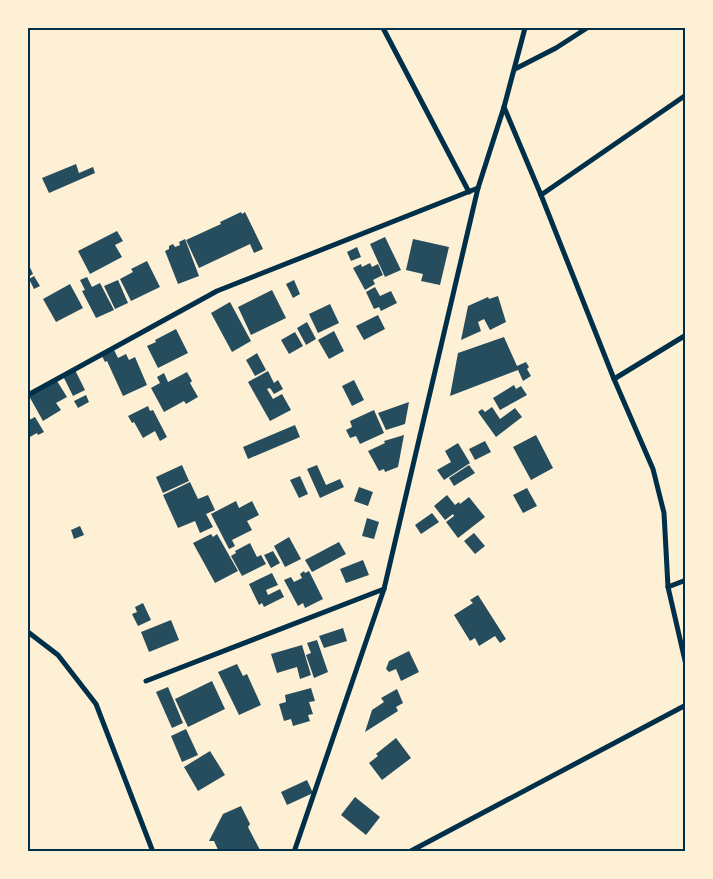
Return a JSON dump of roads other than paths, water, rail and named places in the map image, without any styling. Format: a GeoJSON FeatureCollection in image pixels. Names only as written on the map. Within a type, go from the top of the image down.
{"type":"FeatureCollection","features":[{"type":"Feature","properties":{"kind":"street"},"geometry":{"type":"LineString","coordinates":[[383,28],[469,192]]}},
{"type":"Feature","properties":{"kind":"street"},"geometry":{"type":"LineString","coordinates":[[294,852],[384,589],[478,188],[504,108],[525,28]]}},
{"type":"Feature","properties":{"kind":"street"},"geometry":{"type":"LineString","coordinates":[[515,69],[556,48],[587,28]]}},
{"type":"Feature","properties":{"kind":"street"},"geometry":{"type":"LineString","coordinates":[[541,195],[686,95]]}},
{"type":"Feature","properties":{"kind":"street"},"geometry":{"type":"LineString","coordinates":[[504,108],[653,470],[664,513],[668,587],[686,665]]}},
{"type":"Feature","properties":{"kind":"street"},"geometry":{"type":"LineString","coordinates":[[28,395],[217,291],[478,188]]}},
{"type":"Feature","properties":{"kind":"street"},"geometry":{"type":"LineString","coordinates":[[614,379],[686,335]]}},
{"type":"Feature","properties":{"kind":"street"},"geometry":{"type":"LineString","coordinates":[[668,587],[686,580]]}},
{"type":"Feature","properties":{"kind":"street"},"geometry":{"type":"LineString","coordinates":[[146,681],[384,589]]}},
{"type":"Feature","properties":{"kind":"street"},"geometry":{"type":"LineString","coordinates":[[28,632],[58,655],[96,704],[153,852]]}},
{"type":"Feature","properties":{"kind":"street"},"geometry":{"type":"LineString","coordinates":[[409,852],[686,705]]}}]}
